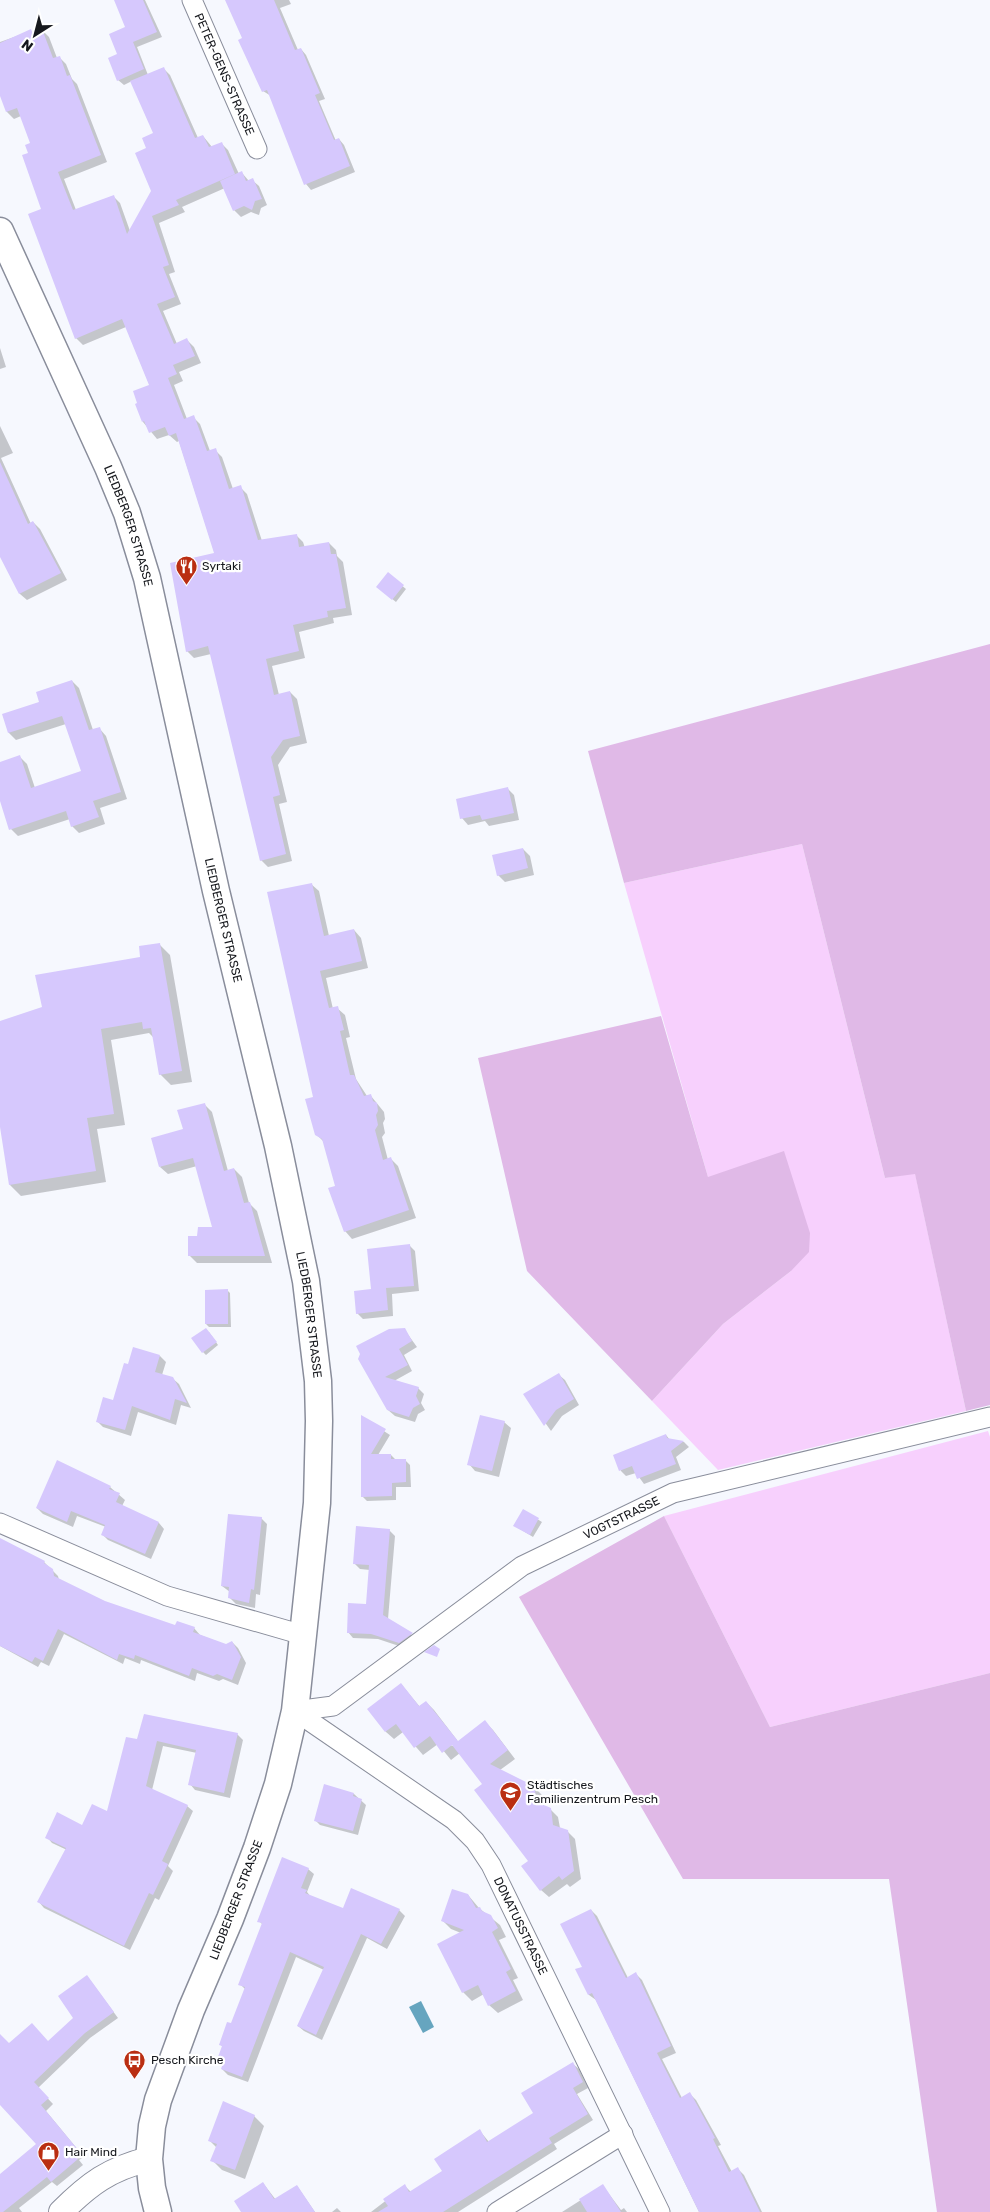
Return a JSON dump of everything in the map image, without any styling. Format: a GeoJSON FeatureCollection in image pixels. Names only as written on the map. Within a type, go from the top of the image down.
{"type":"FeatureCollection","features":[{"type":"Feature","properties":{"kind":"main road","name":"LIEDBERGER STRASSE"},"geometry":{"type":"LineString","coordinates":[[0,231],[100,448],[127,513],[137,546],[167,665],[216,891],[278,1146],[306,1281],[318,1381],[317,1503],[304,1635],[294,1711],[278,1784],[246,1880],[164,2079],[152,2126],[149,2159],[152,2188],[158,2212]]}},
{"type":"Feature","properties":{"kind":"street","name":"PETER-GENS-STRASSE"},"geometry":{"type":"LineString","coordinates":[[192,0],[257,149]]}},
{"type":"Feature","properties":{"kind":"street","name":"VOGTSTRASSE"},"geometry":{"type":"LineString","coordinates":[[294,1711],[333,1706],[522,1566],[673,1493],[990,1417]]}},
{"type":"Feature","properties":{"kind":"street"},"geometry":{"type":"LineString","coordinates":[[0,1524],[158,1593],[304,1635]]}},
{"type":"Feature","properties":{"kind":"street","name":"DONATUSSTRASSE"},"geometry":{"type":"LineString","coordinates":[[294,1711],[454,1820],[475,1841],[491,1865],[660,2212]]}},
{"type":"Feature","properties":{"kind":"street"},"geometry":{"type":"LineString","coordinates":[[497,2212],[623,2134]]}},
{"type":"Feature","properties":{"kind":"street"},"geometry":{"type":"LineString","coordinates":[[61,2212],[80,2193],[102,2176],[129,2164],[149,2159]]}},
{"type":"Feature","properties":{"kind":"shaded area"},"geometry":{"type":"Polygon","coordinates":[[[990,644],[990,1405],[966,1411],[915,1174],[885,1178],[802,844],[624,883],[588,751],[990,644]]]}},
{"type":"Feature","properties":{"kind":"shaded area"},"geometry":{"type":"Polygon","coordinates":[[[802,844],[885,1178],[915,1173],[966,1411],[718,1470],[652,1401],[723,1324],[791,1271],[708,1177],[624,883],[802,844]]]}},
{"type":"Feature","properties":{"kind":"shaded area"},"geometry":{"type":"Polygon","coordinates":[[[661,1016],[708,1177],[784,1151],[810,1233],[809,1252],[791,1271],[723,1324],[652,1401],[527,1271],[478,1058],[661,1016]]]}},
{"type":"Feature","properties":{"kind":"shaded area"},"geometry":{"type":"Polygon","coordinates":[[[988,1431],[990,1437],[990,1673],[770,1727],[664,1516],[988,1431]]]}},
{"type":"Feature","properties":{"kind":"shaded area"},"geometry":{"type":"Polygon","coordinates":[[[664,1516],[770,1727],[990,1673],[990,2212],[937,2212],[889,1879],[683,1879],[519,1597],[664,1516]]]}},
{"type":"Feature","properties":{"kind":"water"},"geometry":{"type":"Polygon","coordinates":[[[421,2001],[434,2027],[423,2033],[409,2007],[421,2001]]]}},
{"type":"Feature","properties":{"kind":"building"},"geometry":{"type":"Polygon","coordinates":[[[114,0],[143,0],[157,32],[133,42],[144,69],[117,81],[108,58],[117,54],[109,34],[125,27],[114,0]]]}},
{"type":"Feature","properties":{"kind":"building"},"geometry":{"type":"Polygon","coordinates":[[[225,0],[274,0],[295,50],[301,48],[320,93],[315,95],[334,140],[339,138],[350,166],[304,185],[267,90],[262,92],[238,40],[242,38],[225,0]]]}},
{"type":"Feature","properties":{"kind":"building"},"geometry":{"type":"Polygon","coordinates":[[[31,29],[32,32],[42,29],[53,58],[60,56],[67,76],[70,75],[101,155],[58,172],[73,210],[114,195],[127,234],[151,191],[135,153],[146,148],[142,138],[153,133],[130,81],[164,67],[195,138],[203,135],[209,147],[222,142],[235,174],[176,200],[179,205],[152,216],[169,265],[163,267],[175,297],[157,304],[174,344],[187,338],[195,356],[173,365],[177,374],[168,378],[184,419],[194,415],[207,451],[216,448],[229,489],[241,485],[258,540],[297,534],[299,547],[329,542],[331,554],[336,554],[346,608],[327,611],[328,617],[293,625],[299,651],[266,659],[274,695],[290,691],[300,736],[283,740],[271,757],[280,795],[273,797],[286,854],[260,861],[208,646],[186,652],[170,563],[214,553],[176,433],[169,436],[165,427],[149,433],[144,421],[142,422],[135,404],[137,403],[133,391],[149,385],[122,319],[75,339],[28,214],[41,209],[22,155],[28,153],[25,145],[30,143],[17,108],[6,112],[0,96],[0,43],[31,29]]]}},
{"type":"Feature","properties":{"kind":"building"},"geometry":{"type":"Polygon","coordinates":[[[242,171],[246,181],[253,178],[262,199],[255,201],[252,210],[244,206],[233,211],[220,181],[242,171]]]}},
{"type":"Feature","properties":{"kind":"building"},"geometry":{"type":"Polygon","coordinates":[[[0,462],[28,524],[33,521],[61,573],[19,594],[0,557],[0,462]]]}},
{"type":"Feature","properties":{"kind":"building"},"geometry":{"type":"Polygon","coordinates":[[[388,572],[404,585],[392,600],[376,587],[388,572]]]}},
{"type":"Feature","properties":{"kind":"building"},"geometry":{"type":"Polygon","coordinates":[[[72,680],[89,730],[100,727],[121,792],[93,801],[99,817],[71,827],[66,811],[9,830],[0,801],[0,762],[20,755],[31,788],[81,771],[62,716],[8,733],[2,714],[39,702],[36,692],[72,680]]]}},
{"type":"Feature","properties":{"kind":"building"},"geometry":{"type":"Polygon","coordinates":[[[508,787],[514,813],[482,820],[480,815],[460,819],[456,799],[508,787]]]}},
{"type":"Feature","properties":{"kind":"building"},"geometry":{"type":"Polygon","coordinates":[[[523,848],[528,868],[497,876],[492,855],[523,848]]]}},
{"type":"Feature","properties":{"kind":"building"},"geometry":{"type":"Polygon","coordinates":[[[312,883],[324,936],[354,929],[362,961],[320,971],[329,1008],[338,1006],[344,1030],[340,1031],[350,1075],[354,1075],[364,1096],[371,1094],[373,1101],[377,1103],[378,1111],[376,1115],[378,1125],[375,1130],[383,1160],[391,1157],[409,1210],[344,1232],[328,1188],[335,1186],[322,1139],[315,1135],[305,1099],[313,1097],[267,892],[312,883]]]}},
{"type":"Feature","properties":{"kind":"building"},"geometry":{"type":"Polygon","coordinates":[[[160,943],[182,1071],[159,1075],[151,1028],[143,1029],[142,1022],[101,1029],[114,1114],[87,1118],[96,1171],[9,1185],[0,1127],[0,1021],[42,1007],[35,975],[140,957],[139,946],[160,943]]]}},
{"type":"Feature","properties":{"kind":"building"},"geometry":{"type":"Polygon","coordinates":[[[205,1103],[224,1171],[234,1168],[244,1203],[250,1202],[265,1256],[188,1256],[188,1236],[197,1236],[198,1227],[212,1227],[193,1158],[159,1167],[151,1138],[183,1129],[177,1110],[205,1103]]]}},
{"type":"Feature","properties":{"kind":"building"},"geometry":{"type":"Polygon","coordinates":[[[410,1244],[414,1286],[386,1288],[388,1310],[356,1314],[354,1291],[371,1289],[367,1249],[410,1244]]]}},
{"type":"Feature","properties":{"kind":"building"},"geometry":{"type":"Polygon","coordinates":[[[228,1289],[228,1324],[205,1324],[205,1290],[228,1289]]]}},
{"type":"Feature","properties":{"kind":"building"},"geometry":{"type":"Polygon","coordinates":[[[206,1328],[217,1342],[202,1353],[191,1338],[206,1328]]]}},
{"type":"Feature","properties":{"kind":"building"},"geometry":{"type":"Polygon","coordinates":[[[405,1328],[412,1341],[399,1349],[408,1365],[385,1377],[419,1387],[416,1396],[420,1404],[413,1408],[409,1417],[387,1410],[358,1359],[360,1354],[356,1346],[389,1329],[405,1328]]]}},
{"type":"Feature","properties":{"kind":"building"},"geometry":{"type":"Polygon","coordinates":[[[133,1347],[160,1355],[155,1372],[173,1377],[187,1403],[175,1399],[170,1420],[132,1406],[125,1430],[96,1422],[103,1397],[113,1400],[124,1363],[128,1364],[133,1347]]]}},
{"type":"Feature","properties":{"kind":"building"},"geometry":{"type":"Polygon","coordinates":[[[559,1373],[574,1399],[556,1410],[544,1426],[523,1394],[559,1373]]]}},
{"type":"Feature","properties":{"kind":"building"},"geometry":{"type":"Polygon","coordinates":[[[361,1415],[386,1429],[371,1454],[391,1454],[391,1459],[406,1459],[406,1482],[392,1483],[392,1496],[361,1497],[361,1415]]]}},
{"type":"Feature","properties":{"kind":"building"},"geometry":{"type":"Polygon","coordinates":[[[480,1415],[505,1421],[492,1471],[467,1465],[480,1415]]]}},
{"type":"Feature","properties":{"kind":"building"},"geometry":{"type":"Polygon","coordinates":[[[666,1434],[667,1438],[684,1441],[671,1451],[676,1464],[637,1479],[632,1466],[619,1471],[613,1455],[666,1434]]]}},
{"type":"Feature","properties":{"kind":"building"},"geometry":{"type":"Polygon","coordinates":[[[57,1460],[111,1486],[109,1489],[120,1493],[116,1502],[159,1522],[145,1554],[101,1535],[105,1525],[71,1511],[67,1522],[36,1508],[57,1460]]]}},
{"type":"Feature","properties":{"kind":"building"},"geometry":{"type":"Polygon","coordinates":[[[523,1509],[539,1518],[530,1535],[513,1526],[523,1509]]]}},
{"type":"Feature","properties":{"kind":"building"},"geometry":{"type":"Polygon","coordinates":[[[228,1514],[262,1517],[254,1590],[251,1589],[249,1603],[228,1598],[229,1587],[221,1586],[228,1514]]]}},
{"type":"Feature","properties":{"kind":"building"},"geometry":{"type":"Polygon","coordinates":[[[356,1526],[390,1529],[383,1615],[413,1633],[399,1643],[371,1634],[347,1633],[348,1603],[366,1604],[369,1565],[353,1564],[356,1526]]]}},
{"type":"Feature","properties":{"kind":"building"},"geometry":{"type":"Polygon","coordinates":[[[0,1538],[45,1561],[44,1563],[53,1569],[54,1576],[105,1601],[175,1625],[177,1621],[195,1627],[193,1632],[226,1644],[232,1641],[241,1657],[232,1680],[217,1674],[213,1676],[192,1668],[189,1676],[135,1655],[134,1659],[119,1654],[117,1660],[58,1629],[43,1661],[35,1657],[32,1662],[0,1646],[0,1538]]]}},
{"type":"Feature","properties":{"kind":"building"},"geometry":{"type":"Polygon","coordinates":[[[434,1645],[440,1649],[437,1657],[424,1652],[434,1645]]]}},
{"type":"Feature","properties":{"kind":"building"},"geometry":{"type":"Polygon","coordinates":[[[401,1683],[419,1706],[426,1701],[458,1741],[485,1720],[508,1750],[490,1764],[534,1786],[537,1802],[551,1808],[553,1825],[568,1830],[574,1871],[562,1880],[559,1876],[540,1891],[521,1866],[528,1861],[474,1790],[482,1784],[452,1745],[442,1753],[430,1736],[414,1748],[396,1724],[385,1732],[367,1709],[401,1683]]]}},
{"type":"Feature","properties":{"kind":"building"},"geometry":{"type":"Polygon","coordinates":[[[144,1714],[238,1733],[224,1793],[188,1785],[196,1750],[157,1741],[146,1786],[188,1805],[162,1861],[168,1864],[153,1895],[149,1893],[124,1946],[37,1902],[66,1848],[45,1838],[57,1812],[82,1825],[92,1804],[107,1811],[126,1737],[137,1739],[144,1714]]]}},
{"type":"Feature","properties":{"kind":"building"},"geometry":{"type":"Polygon","coordinates":[[[324,1784],[354,1793],[353,1796],[362,1799],[353,1831],[314,1821],[324,1784]]]}},
{"type":"Feature","properties":{"kind":"building"},"geometry":{"type":"Polygon","coordinates":[[[282,1857],[309,1868],[301,1888],[307,1890],[305,1893],[343,1908],[351,1888],[400,1909],[381,1944],[361,1934],[316,2035],[297,2026],[324,1967],[290,1952],[242,2077],[221,2069],[224,2060],[218,2057],[222,2046],[219,2045],[227,2022],[231,2023],[245,1987],[238,1985],[262,1923],[257,1922],[282,1857]]]}},
{"type":"Feature","properties":{"kind":"building"},"geometry":{"type":"Polygon","coordinates":[[[452,1889],[468,1894],[476,1908],[480,1907],[482,1911],[491,1915],[498,1928],[492,1932],[511,1969],[506,1972],[516,1991],[488,2006],[478,1985],[462,1993],[437,1944],[464,1930],[441,1921],[452,1889]]]}},
{"type":"Feature","properties":{"kind":"building"},"geometry":{"type":"Polygon","coordinates":[[[591,1909],[626,1978],[636,1972],[671,2046],[657,2053],[680,2098],[690,2092],[715,2138],[713,2139],[729,2172],[738,2167],[760,2212],[699,2212],[592,1993],[588,1995],[575,1969],[582,1967],[560,1924],[591,1909]]]}},
{"type":"Feature","properties":{"kind":"building"},"geometry":{"type":"Polygon","coordinates":[[[87,1975],[114,2012],[85,2033],[34,2082],[49,2098],[41,2105],[79,2151],[75,2154],[78,2159],[51,2182],[47,2177],[3,2212],[0,2212],[0,2174],[36,2144],[0,2105],[0,2034],[9,2043],[32,2023],[48,2041],[73,2018],[58,1996],[87,1975]]]}},
{"type":"Feature","properties":{"kind":"building"},"geometry":{"type":"Polygon","coordinates":[[[573,2062],[583,2082],[573,2088],[588,2114],[549,2138],[552,2143],[443,2212],[378,2212],[388,2206],[383,2199],[405,2184],[409,2192],[442,2171],[434,2159],[480,2129],[487,2142],[533,2113],[521,2093],[573,2062]]]}},
{"type":"Feature","properties":{"kind":"building"},"geometry":{"type":"Polygon","coordinates":[[[223,2101],[255,2115],[235,2170],[210,2161],[217,2144],[208,2141],[223,2101]]]}},
{"type":"Feature","properties":{"kind":"building"},"geometry":{"type":"Polygon","coordinates":[[[263,2182],[274,2199],[297,2185],[315,2212],[241,2212],[234,2201],[263,2182]]]}},
{"type":"Feature","properties":{"kind":"building"},"geometry":{"type":"Polygon","coordinates":[[[603,2184],[621,2212],[587,2212],[579,2199],[603,2184]]]}},
{"type":"Feature","properties":{"kind":"place","name":"Syrtaki"},"geometry":{"type":"Point","coordinates":[186,585]}},
{"type":"Feature","properties":{"kind":"place","name":"Städtisches Familienzentrum Pesch"},"geometry":{"type":"Point","coordinates":[511,1811]}},
{"type":"Feature","properties":{"kind":"place","name":"Pesch Kirche"},"geometry":{"type":"Point","coordinates":[135,2079]}},
{"type":"Feature","properties":{"kind":"place","name":"Hair Mind"},"geometry":{"type":"Point","coordinates":[49,2171]}}]}
